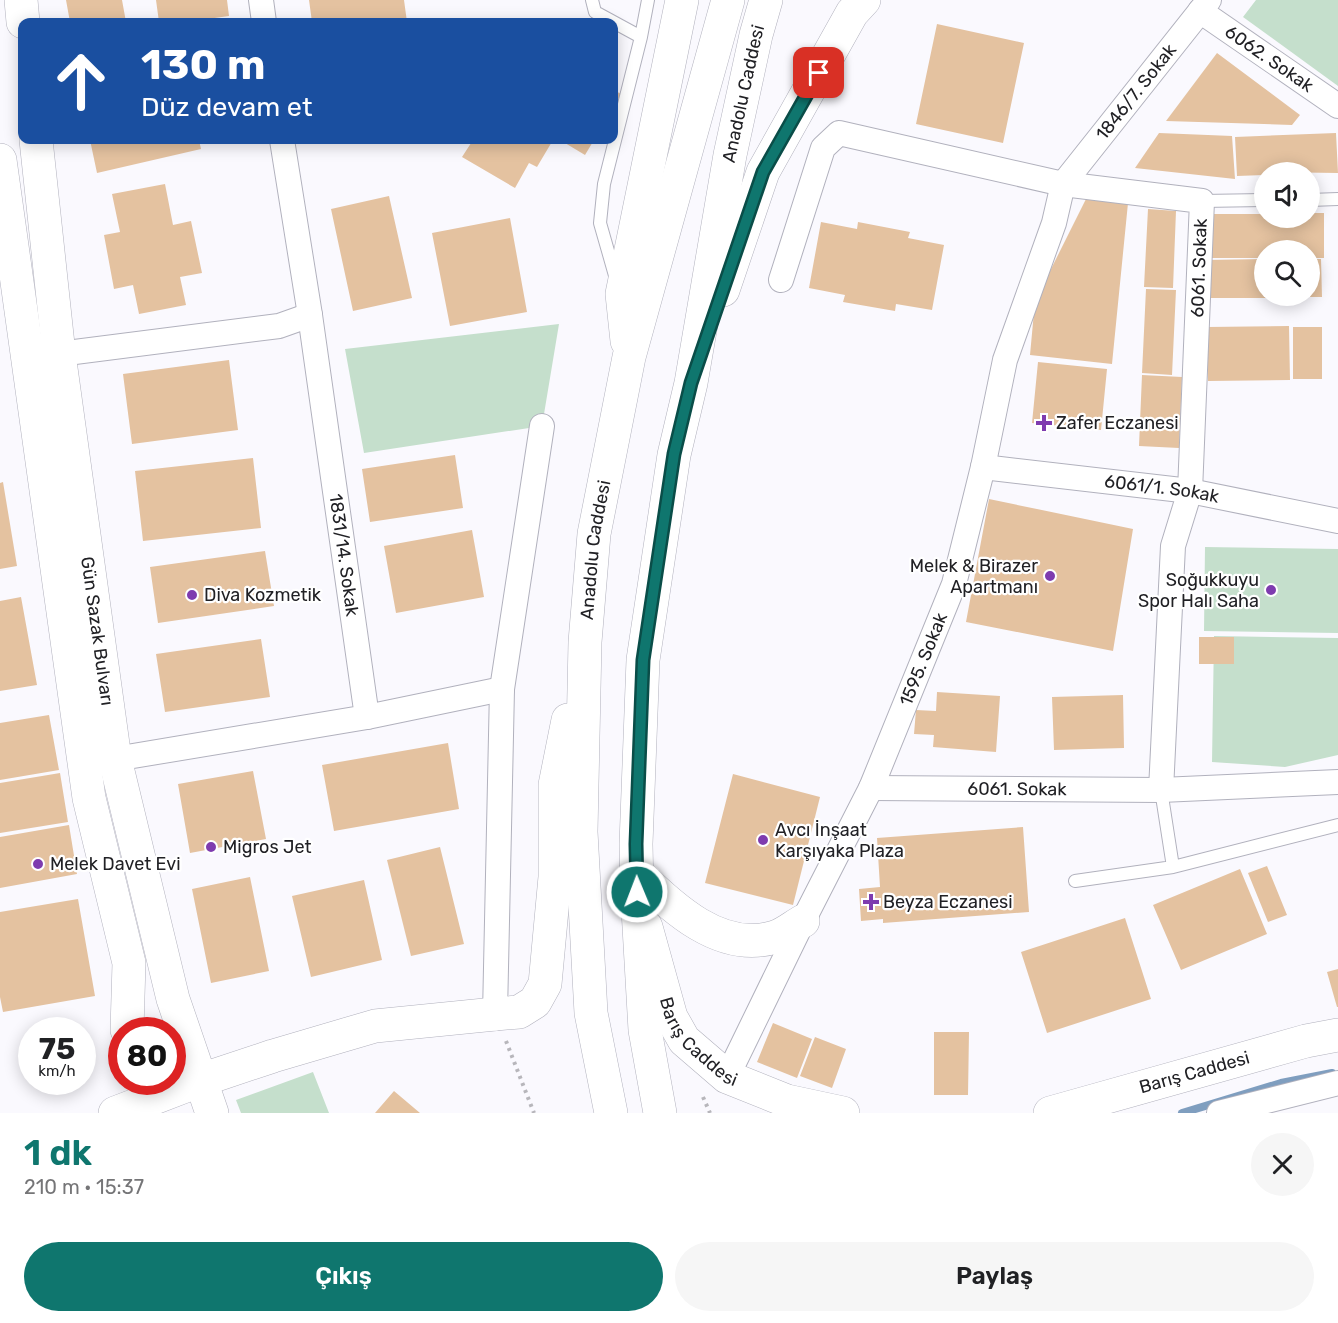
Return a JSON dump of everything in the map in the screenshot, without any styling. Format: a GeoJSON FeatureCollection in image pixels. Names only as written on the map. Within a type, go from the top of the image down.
{"type":"FeatureCollection","features":[{"type":"Feature","properties":{"kind":"main road"},"geometry":{"type":"LineString","coordinates":[[21,0],[23,18]]}},
{"type":"Feature","properties":{"kind":"main road"},"geometry":{"type":"LineString","coordinates":[[629,357],[622,294],[682,0]]}},
{"type":"Feature","properties":{"kind":"main road","name":"Anadolu Caddesi"},"geometry":{"type":"LineString","coordinates":[[611,1113],[591,1013],[581,832],[585,642],[594,534],[629,357],[728,0]]}},
{"type":"Feature","properties":{"kind":"main road","name":"Anadolu Caddesi"},"geometry":{"type":"LineString","coordinates":[[660,1113],[645,1030],[636,882],[643,660],[674,454],[691,383],[730,155],[756,35],[766,0]]}},
{"type":"Feature","properties":{"kind":"main road"},"geometry":{"type":"LineString","coordinates":[[691,383],[763,172],[852,13],[864,0]]}},
{"type":"Feature","properties":{"kind":"main road","name":"Gün Sazak Bulvarı"},"geometry":{"type":"LineString","coordinates":[[36,144],[59,354],[116,759],[173,999],[212,1113]]}},
{"type":"Feature","properties":{"kind":"main road","name":"Gün Sazak Bulvarı"},"geometry":{"type":"LineString","coordinates":[[0,160],[89,798],[129,963],[127,1017]]}},
{"type":"Feature","properties":{"kind":"main road"},"geometry":{"type":"LineString","coordinates":[[129,1103],[273,1056],[375,1026],[519,1012],[535,1002],[545,984],[555,877],[555,785],[585,642]]}},
{"type":"Feature","properties":{"kind":"main road"},"geometry":{"type":"LineString","coordinates":[[636,882],[692,919],[719,934],[738,941],[777,937],[803,921]]}},
{"type":"Feature","properties":{"kind":"main road","name":"Barış Caddesi"},"geometry":{"type":"LineString","coordinates":[[636,882],[671,1017],[684,1040],[727,1077],[787,1101],[843,1113]]}},
{"type":"Feature","properties":{"kind":"main road","name":"Barış Caddesi"},"geometry":{"type":"LineString","coordinates":[[1050,1113],[1295,1044],[1338,1035]]}},
{"type":"Feature","properties":{"kind":"street"},"geometry":{"type":"LineString","coordinates":[[261,0],[263,18]]}},
{"type":"Feature","properties":{"kind":"street","name":"6062. Sokak"},"geometry":{"type":"LineString","coordinates":[[1204,6],[1338,106]]}},
{"type":"Feature","properties":{"kind":"street","name":"1846/7. Sokak"},"geometry":{"type":"LineString","coordinates":[[1063,184],[1204,6]]}},
{"type":"Feature","properties":{"kind":"street","name":"6061. Sokak"},"geometry":{"type":"LineString","coordinates":[[781,280],[823,148],[839,133],[1063,184],[1202,201],[1190,491],[1173,546],[1161,790]]}},
{"type":"Feature","properties":{"kind":"street","name":"1831/14. Sokak"},"geometry":{"type":"LineString","coordinates":[[283,144],[310,315],[368,717]]}},
{"type":"Feature","properties":{"kind":"street","name":"1595. Sokak"},"geometry":{"type":"LineString","coordinates":[[727,1077],[871,788],[954,584],[983,467],[1005,360],[1054,223],[1063,184]]}},
{"type":"Feature","properties":{"kind":"street"},"geometry":{"type":"LineString","coordinates":[[59,354],[279,327],[310,315]]}},
{"type":"Feature","properties":{"kind":"street"},"geometry":{"type":"LineString","coordinates":[[495,1014],[502,689],[542,426]]}},
{"type":"Feature","properties":{"kind":"street","name":"6061/1. Sokak"},"geometry":{"type":"LineString","coordinates":[[983,467],[1190,491],[1338,521]]}},
{"type":"Feature","properties":{"kind":"street"},"geometry":{"type":"LineString","coordinates":[[116,759],[368,717],[502,689]]}},
{"type":"Feature","properties":{"kind":"street","name":"6061. Sokak"},"geometry":{"type":"LineString","coordinates":[[871,788],[1161,790],[1338,782]]}},
{"type":"Feature","properties":{"kind":"street"},"geometry":{"type":"LineString","coordinates":[[1219,1113],[1338,1083]]}},
{"type":"Feature","properties":{"kind":"lane"},"geometry":{"type":"LineString","coordinates":[[592,0],[595,12],[606,18]]}},
{"type":"Feature","properties":{"kind":"lane"},"geometry":{"type":"LineString","coordinates":[[618,129],[641,38],[648,0]]}},
{"type":"Feature","properties":{"kind":"lane"},"geometry":{"type":"LineString","coordinates":[[618,25],[641,38]]}},
{"type":"Feature","properties":{"kind":"lane"},"geometry":{"type":"LineString","coordinates":[[614,144],[604,184],[600,223],[611,265],[622,294]]}},
{"type":"Feature","properties":{"kind":"lane"},"geometry":{"type":"LineString","coordinates":[[1320,200],[1338,199]]}},
{"type":"Feature","properties":{"kind":"lane"},"geometry":{"type":"LineString","coordinates":[[1202,201],[1254,200]]}},
{"type":"Feature","properties":{"kind":"lane"},"geometry":{"type":"LineString","coordinates":[[1161,790],[1173,867]]}},
{"type":"Feature","properties":{"kind":"lane"},"geometry":{"type":"LineString","coordinates":[[1075,881],[1173,867],[1338,825]]}},
{"type":"Feature","properties":{"kind":"path"},"geometry":{"type":"LineString","coordinates":[[495,1014],[534,1113]]}},
{"type":"Feature","properties":{"kind":"green space"},"geometry":{"type":"Polygon","coordinates":[[[1256,0],[1338,0],[1338,86],[1243,17],[1256,0]]]}},
{"type":"Feature","properties":{"kind":"green space"},"geometry":{"type":"Polygon","coordinates":[[[559,324],[542,426],[364,453],[345,349],[559,324]]]}},
{"type":"Feature","properties":{"kind":"green space","name":"Soğukkuyu Spor Halı Saha"},"geometry":{"type":"Polygon","coordinates":[[[1205,547],[1338,549],[1338,633],[1204,631],[1205,547]]]}},
{"type":"Feature","properties":{"kind":"green space"},"geometry":{"type":"Polygon","coordinates":[[[1214,636],[1338,638],[1338,755],[1285,767],[1212,762],[1214,636]]]}},
{"type":"Feature","properties":{"kind":"green space"},"geometry":{"type":"Polygon","coordinates":[[[313,1072],[329,1113],[241,1113],[236,1100],[313,1072]]]}},
{"type":"Feature","properties":{"kind":"building"},"geometry":{"type":"Polygon","coordinates":[[[66,0],[122,0],[125,18],[69,18],[66,0]]]}},
{"type":"Feature","properties":{"kind":"building"},"geometry":{"type":"Polygon","coordinates":[[[156,0],[227,0],[229,16],[158,18],[156,0]]]}},
{"type":"Feature","properties":{"kind":"building"},"geometry":{"type":"Polygon","coordinates":[[[309,0],[404,0],[406,18],[311,18],[309,0]]]}},
{"type":"Feature","properties":{"kind":"building"},"geometry":{"type":"Polygon","coordinates":[[[937,24],[1024,43],[1003,143],[916,124],[937,24]]]}},
{"type":"Feature","properties":{"kind":"building"},"geometry":{"type":"Polygon","coordinates":[[[1217,53],[1300,115],[1292,125],[1166,121],[1217,53]]]}},
{"type":"Feature","properties":{"kind":"building"},"geometry":{"type":"Polygon","coordinates":[[[1159,133],[1232,136],[1235,179],[1135,168],[1159,133]]]}},
{"type":"Feature","properties":{"kind":"building"},"geometry":{"type":"Polygon","coordinates":[[[1336,133],[1338,173],[1320,173],[1320,162],[1254,162],[1254,175],[1237,176],[1235,137],[1336,133]]]}},
{"type":"Feature","properties":{"kind":"building"},"geometry":{"type":"Polygon","coordinates":[[[91,144],[200,144],[201,149],[97,173],[91,144]]]}},
{"type":"Feature","properties":{"kind":"building"},"geometry":{"type":"Polygon","coordinates":[[[470,144],[551,144],[537,167],[529,163],[515,188],[462,157],[470,144]]]}},
{"type":"Feature","properties":{"kind":"building"},"geometry":{"type":"Polygon","coordinates":[[[567,144],[592,144],[585,155],[567,144]]]}},
{"type":"Feature","properties":{"kind":"building"},"geometry":{"type":"Polygon","coordinates":[[[165,184],[173,225],[191,221],[202,273],[180,277],[186,305],[139,314],[133,285],[114,289],[104,235],[120,232],[112,194],[165,184]]]}},
{"type":"Feature","properties":{"kind":"building"},"geometry":{"type":"Polygon","coordinates":[[[389,196],[412,298],[353,311],[331,209],[389,196]]]}},
{"type":"Feature","properties":{"kind":"building"},"geometry":{"type":"Polygon","coordinates":[[[1086,199],[1128,203],[1112,364],[1030,355],[1035,301],[1086,199]]]}},
{"type":"Feature","properties":{"kind":"building"},"geometry":{"type":"Polygon","coordinates":[[[1148,209],[1176,211],[1173,288],[1144,287],[1148,209]]]}},
{"type":"Feature","properties":{"kind":"building"},"geometry":{"type":"Polygon","coordinates":[[[1320,213],[1324,213],[1324,258],[1320,258],[1320,240],[1254,240],[1254,258],[1205,258],[1204,214],[1254,214],[1254,228],[1320,228],[1320,213]]]}},
{"type":"Feature","properties":{"kind":"building"},"geometry":{"type":"Polygon","coordinates":[[[510,218],[527,312],[450,326],[432,233],[510,218]]]}},
{"type":"Feature","properties":{"kind":"building"},"geometry":{"type":"Polygon","coordinates":[[[821,222],[857,229],[858,222],[910,232],[908,238],[944,245],[932,310],[896,304],[895,311],[843,302],[845,295],[809,288],[821,222]]]}},
{"type":"Feature","properties":{"kind":"building"},"geometry":{"type":"Polygon","coordinates":[[[1254,259],[1254,298],[1208,298],[1207,260],[1254,259]]]}},
{"type":"Feature","properties":{"kind":"building"},"geometry":{"type":"Polygon","coordinates":[[[1320,259],[1321,259],[1322,297],[1320,297],[1320,259]]]}},
{"type":"Feature","properties":{"kind":"building"},"geometry":{"type":"Polygon","coordinates":[[[1146,289],[1176,290],[1172,375],[1142,373],[1146,289]]]}},
{"type":"Feature","properties":{"kind":"building"},"geometry":{"type":"Polygon","coordinates":[[[1289,326],[1290,380],[1208,381],[1207,327],[1289,326]]]}},
{"type":"Feature","properties":{"kind":"building"},"geometry":{"type":"Polygon","coordinates":[[[1293,327],[1322,327],[1322,379],[1293,379],[1293,327]]]}},
{"type":"Feature","properties":{"kind":"building"},"geometry":{"type":"Polygon","coordinates":[[[229,360],[238,430],[132,444],[123,374],[229,360]]]}},
{"type":"Feature","properties":{"kind":"building"},"geometry":{"type":"Polygon","coordinates":[[[1038,362],[1107,369],[1101,430],[1032,423],[1038,362]]]}},
{"type":"Feature","properties":{"kind":"building"},"geometry":{"type":"Polygon","coordinates":[[[1142,375],[1182,377],[1179,448],[1139,446],[1142,375]]]}},
{"type":"Feature","properties":{"kind":"building"},"geometry":{"type":"Polygon","coordinates":[[[455,455],[463,508],[370,522],[362,469],[455,455]]]}},
{"type":"Feature","properties":{"kind":"building"},"geometry":{"type":"Polygon","coordinates":[[[253,458],[261,528],[143,541],[135,471],[253,458]]]}},
{"type":"Feature","properties":{"kind":"building"},"geometry":{"type":"Polygon","coordinates":[[[3,482],[17,566],[0,569],[0,483],[3,482]]]}},
{"type":"Feature","properties":{"kind":"building","name":"Melek & Birazer Apartmanı"},"geometry":{"type":"Polygon","coordinates":[[[989,499],[1133,529],[1113,651],[966,622],[989,499]]]}},
{"type":"Feature","properties":{"kind":"building"},"geometry":{"type":"Polygon","coordinates":[[[472,530],[484,597],[396,613],[384,546],[472,530]]]}},
{"type":"Feature","properties":{"kind":"building"},"geometry":{"type":"Polygon","coordinates":[[[265,551],[274,606],[158,623],[150,567],[265,551]]]}},
{"type":"Feature","properties":{"kind":"building"},"geometry":{"type":"Polygon","coordinates":[[[21,597],[37,685],[0,691],[0,601],[21,597]]]}},
{"type":"Feature","properties":{"kind":"building"},"geometry":{"type":"Polygon","coordinates":[[[1199,637],[1234,637],[1234,664],[1199,664],[1199,637]]]}},
{"type":"Feature","properties":{"kind":"building"},"geometry":{"type":"Polygon","coordinates":[[[261,639],[270,697],[165,712],[156,654],[261,639]]]}},
{"type":"Feature","properties":{"kind":"building"},"geometry":{"type":"Polygon","coordinates":[[[937,692],[1000,696],[996,752],[933,747],[934,735],[914,734],[916,710],[936,711],[937,692]]]}},
{"type":"Feature","properties":{"kind":"building"},"geometry":{"type":"Polygon","coordinates":[[[1123,695],[1124,748],[1054,750],[1052,697],[1123,695]]]}},
{"type":"Feature","properties":{"kind":"building"},"geometry":{"type":"Polygon","coordinates":[[[49,715],[59,770],[0,780],[0,723],[49,715]]]}},
{"type":"Feature","properties":{"kind":"building"},"geometry":{"type":"Polygon","coordinates":[[[448,743],[459,809],[334,831],[322,765],[448,743]]]}},
{"type":"Feature","properties":{"kind":"building"},"geometry":{"type":"Polygon","coordinates":[[[253,771],[266,839],[190,853],[178,784],[253,771]]]}},
{"type":"Feature","properties":{"kind":"building"},"geometry":{"type":"Polygon","coordinates":[[[60,773],[68,822],[0,833],[0,783],[60,773]]]}},
{"type":"Feature","properties":{"kind":"building","name":"Avcı İnşaat Karşıyaka Plaza"},"geometry":{"type":"Polygon","coordinates":[[[733,774],[820,797],[793,905],[705,883],[733,774]]]}},
{"type":"Feature","properties":{"kind":"building","name":"Melek Davet Evi"},"geometry":{"type":"Polygon","coordinates":[[[69,825],[77,874],[0,888],[0,837],[69,825]]]}},
{"type":"Feature","properties":{"kind":"building"},"geometry":{"type":"Polygon","coordinates":[[[1023,827],[1029,912],[883,923],[883,919],[861,921],[859,889],[880,887],[877,838],[1023,827]]]}},
{"type":"Feature","properties":{"kind":"building"},"geometry":{"type":"Polygon","coordinates":[[[440,847],[464,944],[411,956],[387,860],[440,847]]]}},
{"type":"Feature","properties":{"kind":"building"},"geometry":{"type":"Polygon","coordinates":[[[1267,866],[1287,915],[1268,922],[1248,873],[1267,866]]]}},
{"type":"Feature","properties":{"kind":"building"},"geometry":{"type":"Polygon","coordinates":[[[1240,869],[1267,934],[1181,970],[1153,905],[1240,869]]]}},
{"type":"Feature","properties":{"kind":"building"},"geometry":{"type":"Polygon","coordinates":[[[250,877],[269,971],[211,983],[192,889],[250,877]]]}},
{"type":"Feature","properties":{"kind":"building"},"geometry":{"type":"Polygon","coordinates":[[[364,880],[382,960],[311,977],[292,896],[364,880]]]}},
{"type":"Feature","properties":{"kind":"building"},"geometry":{"type":"Polygon","coordinates":[[[78,899],[95,996],[3,1012],[0,997],[0,912],[78,899]]]}},
{"type":"Feature","properties":{"kind":"building"},"geometry":{"type":"Polygon","coordinates":[[[1125,918],[1151,999],[1047,1033],[1021,952],[1125,918]]]}},
{"type":"Feature","properties":{"kind":"building"},"geometry":{"type":"Polygon","coordinates":[[[1338,969],[1338,1007],[1337,1007],[1327,972],[1338,969]]]}},
{"type":"Feature","properties":{"kind":"building"},"geometry":{"type":"Polygon","coordinates":[[[773,1023],[812,1039],[797,1078],[757,1062],[773,1023]]]}},
{"type":"Feature","properties":{"kind":"building"},"geometry":{"type":"Polygon","coordinates":[[[934,1032],[969,1032],[968,1095],[934,1095],[934,1032]]]}},
{"type":"Feature","properties":{"kind":"building"},"geometry":{"type":"Polygon","coordinates":[[[815,1037],[846,1049],[832,1088],[800,1076],[815,1037]]]}},
{"type":"Feature","properties":{"kind":"building"},"geometry":{"type":"Polygon","coordinates":[[[394,1091],[420,1113],[375,1113],[394,1091]]]}},
{"type":"Feature","properties":{"kind":"waterway"},"geometry":{"type":"LineString","coordinates":[[1182,1113],[1281,1083],[1332,1073]]}},
{"type":"Feature","properties":{"kind":"place","name":"Zafer Eczanesi"},"geometry":{"type":"Point","coordinates":[1044,423]}},
{"type":"Feature","properties":{"kind":"place","name":"Melek & Birazer Apartmanı"},"geometry":{"type":"Point","coordinates":[1050,576]}},
{"type":"Feature","properties":{"kind":"place","name":"Soğukkuyu Spor Halı Saha"},"geometry":{"type":"Point","coordinates":[1271,590]}},
{"type":"Feature","properties":{"kind":"place","name":"Diva Kozmetik"},"geometry":{"type":"Point","coordinates":[192,595]}},
{"type":"Feature","properties":{"kind":"place","name":"Avcı İnşaat Karşıyaka Plaza"},"geometry":{"type":"Point","coordinates":[763,840]}},
{"type":"Feature","properties":{"kind":"place","name":"Migros Jet"},"geometry":{"type":"Point","coordinates":[211,847]}},
{"type":"Feature","properties":{"kind":"place","name":"Melek Davet Evi"},"geometry":{"type":"Point","coordinates":[38,864]}},
{"type":"Feature","properties":{"kind":"place","name":"Beyza Eczanesi"},"geometry":{"type":"Point","coordinates":[871,902]}},
{"type":"Feature","properties":{"kind":"route"},"geometry":{"type":"LineString","coordinates":[[637,892],[636,844],[643,660],[674,454],[691,383],[763,172],[819,73]]}}]}
